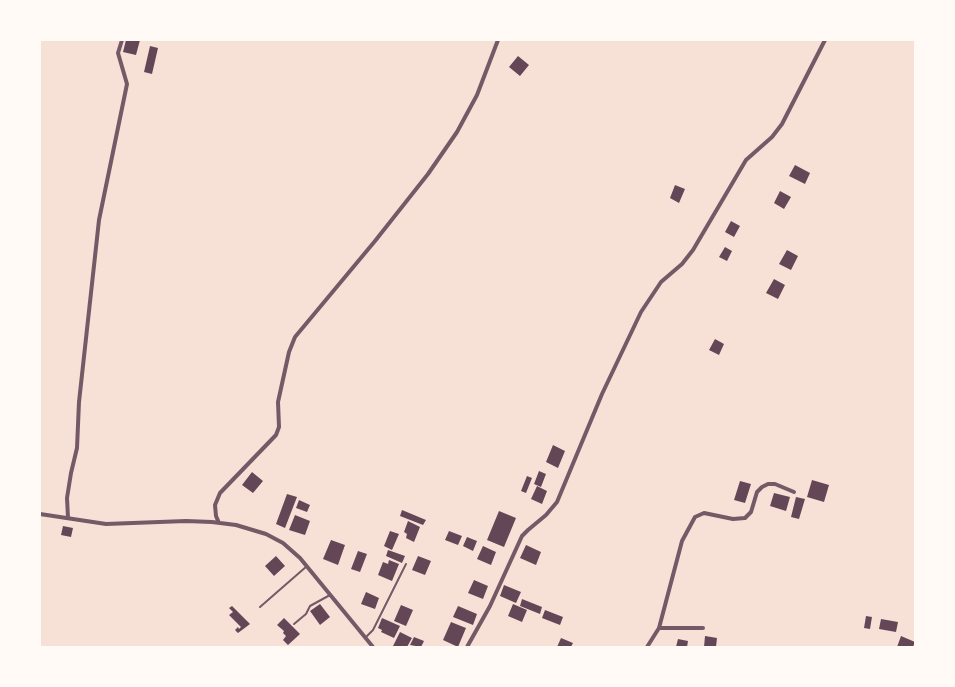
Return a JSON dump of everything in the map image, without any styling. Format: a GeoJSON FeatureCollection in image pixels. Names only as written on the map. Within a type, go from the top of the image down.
{"type":"FeatureCollection","features":[{"type":"Feature","properties":{"kind":"street"},"geometry":{"type":"LineString","coordinates":[[68,518],[68,498],[77,448],[79,402],[99,220],[126,84],[118,53],[122,40]]}},
{"type":"Feature","properties":{"kind":"street"},"geometry":{"type":"LineString","coordinates":[[219,523],[215,505],[220,493],[244,466],[273,440],[278,430],[278,402],[294,337],[375,241],[428,174],[457,132],[477,95],[498,40]]}},
{"type":"Feature","properties":{"kind":"street"},"geometry":{"type":"LineString","coordinates":[[467,647],[490,606],[522,536],[552,509],[557,502],[605,387],[640,312],[661,282],[682,264],[693,250],[746,160],[772,137],[782,124],[825,40]]}},
{"type":"Feature","properties":{"kind":"street"},"geometry":{"type":"LineString","coordinates":[[648,647],[659,628],[682,541],[695,517],[704,513],[712,513],[733,519],[745,518],[751,512],[756,492],[768,484],[775,484],[794,492]]}},
{"type":"Feature","properties":{"kind":"street"},"geometry":{"type":"LineString","coordinates":[[40,514],[106,524],[186,521],[219,523],[249,528],[275,538],[291,550],[307,566],[373,647]]}},
{"type":"Feature","properties":{"kind":"street"},"geometry":{"type":"LineString","coordinates":[[659,628],[703,628]]}},
{"type":"Feature","properties":{"kind":"lane"},"geometry":{"type":"LineString","coordinates":[[366,637],[373,630],[406,564]]}},
{"type":"Feature","properties":{"kind":"lane"},"geometry":{"type":"LineString","coordinates":[[260,607],[307,566]]}},
{"type":"Feature","properties":{"kind":"lane"},"geometry":{"type":"LineString","coordinates":[[294,624],[306,614],[310,606],[331,594]]}},
{"type":"Feature","properties":{"kind":"building"},"geometry":{"type":"Polygon","coordinates":[[[126,40],[140,40],[136,55],[123,52],[126,40]]]}},
{"type":"Feature","properties":{"kind":"building"},"geometry":{"type":"Polygon","coordinates":[[[150,46],[158,48],[152,74],[144,72],[150,46]]]}},
{"type":"Feature","properties":{"kind":"building"},"geometry":{"type":"Polygon","coordinates":[[[518,56],[529,65],[520,76],[509,67],[518,56]]]}},
{"type":"Feature","properties":{"kind":"building"},"geometry":{"type":"Polygon","coordinates":[[[795,165],[810,173],[805,184],[789,176],[795,165]]]}},
{"type":"Feature","properties":{"kind":"building"},"geometry":{"type":"Polygon","coordinates":[[[675,185],[685,189],[679,203],[670,198],[675,185]]]}},
{"type":"Feature","properties":{"kind":"building"},"geometry":{"type":"Polygon","coordinates":[[[780,191],[791,197],[784,209],[774,203],[780,191]]]}},
{"type":"Feature","properties":{"kind":"building"},"geometry":{"type":"Polygon","coordinates":[[[731,221],[740,226],[734,237],[725,232],[731,221]]]}},
{"type":"Feature","properties":{"kind":"building"},"geometry":{"type":"Polygon","coordinates":[[[725,247],[732,251],[727,261],[719,257],[725,247]]]}},
{"type":"Feature","properties":{"kind":"building"},"geometry":{"type":"Polygon","coordinates":[[[787,250],[798,256],[791,270],[779,264],[787,250]]]}},
{"type":"Feature","properties":{"kind":"building"},"geometry":{"type":"Polygon","coordinates":[[[774,279],[785,285],[778,299],[766,293],[774,279]]]}},
{"type":"Feature","properties":{"kind":"building"},"geometry":{"type":"Polygon","coordinates":[[[715,339],[724,344],[719,355],[709,350],[715,339]]]}},
{"type":"Feature","properties":{"kind":"building"},"geometry":{"type":"Polygon","coordinates":[[[553,445],[565,451],[558,468],[546,462],[553,445]]]}},
{"type":"Feature","properties":{"kind":"building"},"geometry":{"type":"Polygon","coordinates":[[[539,471],[546,474],[541,487],[534,484],[539,471]]]}},
{"type":"Feature","properties":{"kind":"building"},"geometry":{"type":"Polygon","coordinates":[[[252,472],[263,481],[253,493],[242,485],[252,472]]]}},
{"type":"Feature","properties":{"kind":"building"},"geometry":{"type":"Polygon","coordinates":[[[527,476],[532,478],[526,493],[521,491],[527,476]]]}},
{"type":"Feature","properties":{"kind":"building"},"geometry":{"type":"Polygon","coordinates":[[[812,480],[829,485],[824,502],[807,497],[812,480]]]}},
{"type":"Feature","properties":{"kind":"building"},"geometry":{"type":"Polygon","coordinates":[[[740,481],[751,484],[745,503],[734,500],[740,481]]]}},
{"type":"Feature","properties":{"kind":"building"},"geometry":{"type":"Polygon","coordinates":[[[537,486],[547,491],[542,504],[531,499],[537,486]]]}},
{"type":"Feature","properties":{"kind":"building"},"geometry":{"type":"Polygon","coordinates":[[[774,493],[790,497],[786,511],[770,506],[774,493]]]}},
{"type":"Feature","properties":{"kind":"building"},"geometry":{"type":"Polygon","coordinates":[[[287,494],[297,497],[285,528],[276,524],[287,494]]]}},
{"type":"Feature","properties":{"kind":"building"},"geometry":{"type":"Polygon","coordinates":[[[796,497],[805,499],[799,519],[791,517],[796,497]]]}},
{"type":"Feature","properties":{"kind":"building"},"geometry":{"type":"Polygon","coordinates":[[[299,500],[310,505],[307,512],[296,508],[299,500]]]}},
{"type":"Feature","properties":{"kind":"building"},"geometry":{"type":"Polygon","coordinates":[[[402,510],[426,520],[423,525],[400,516],[402,510]]]}},
{"type":"Feature","properties":{"kind":"building"},"geometry":{"type":"Polygon","coordinates":[[[499,511],[516,518],[504,547],[487,540],[499,511]]]}},
{"type":"Feature","properties":{"kind":"building"},"geometry":{"type":"Polygon","coordinates":[[[295,515],[310,521],[305,535],[289,530],[295,515]]]}},
{"type":"Feature","properties":{"kind":"building"},"geometry":{"type":"Polygon","coordinates":[[[408,521],[420,527],[414,542],[406,538],[407,534],[404,532],[408,521]]]}},
{"type":"Feature","properties":{"kind":"building"},"geometry":{"type":"Polygon","coordinates":[[[63,526],[73,528],[71,537],[61,535],[63,526]]]}},
{"type":"Feature","properties":{"kind":"building"},"geometry":{"type":"Polygon","coordinates":[[[390,531],[399,534],[392,550],[384,546],[390,531]]]}},
{"type":"Feature","properties":{"kind":"building"},"geometry":{"type":"Polygon","coordinates":[[[449,531],[462,536],[458,545],[445,540],[449,531]]]}},
{"type":"Feature","properties":{"kind":"building"},"geometry":{"type":"Polygon","coordinates":[[[467,537],[477,541],[473,551],[463,546],[467,537]]]}},
{"type":"Feature","properties":{"kind":"building"},"geometry":{"type":"Polygon","coordinates":[[[331,540],[345,545],[338,565],[323,559],[331,540]]]}},
{"type":"Feature","properties":{"kind":"building"},"geometry":{"type":"Polygon","coordinates":[[[526,545],[541,552],[536,565],[520,558],[526,545]]]}},
{"type":"Feature","properties":{"kind":"building"},"geometry":{"type":"Polygon","coordinates":[[[483,546],[496,552],[491,565],[477,559],[483,546]]]}},
{"type":"Feature","properties":{"kind":"building"},"geometry":{"type":"Polygon","coordinates":[[[388,550],[405,556],[402,563],[386,556],[388,550]]]}},
{"type":"Feature","properties":{"kind":"building"},"geometry":{"type":"Polygon","coordinates":[[[358,551],[367,554],[360,572],[351,569],[358,551]]]}},
{"type":"Feature","properties":{"kind":"building"},"geometry":{"type":"Polygon","coordinates":[[[276,556],[285,566],[274,576],[265,566],[276,556]]]}},
{"type":"Feature","properties":{"kind":"building"},"geometry":{"type":"Polygon","coordinates":[[[418,556],[431,561],[425,575],[412,570],[418,556]]]}},
{"type":"Feature","properties":{"kind":"building"},"geometry":{"type":"Polygon","coordinates":[[[389,560],[399,564],[392,581],[378,575],[383,562],[388,564],[389,560]]]}},
{"type":"Feature","properties":{"kind":"building"},"geometry":{"type":"Polygon","coordinates":[[[474,580],[488,586],[483,599],[468,593],[474,580]]]}},
{"type":"Feature","properties":{"kind":"building"},"geometry":{"type":"Polygon","coordinates":[[[504,585],[521,592],[516,603],[500,596],[504,585]]]}},
{"type":"Feature","properties":{"kind":"building"},"geometry":{"type":"Polygon","coordinates":[[[366,592],[379,598],[375,609],[361,604],[366,592]]]}},
{"type":"Feature","properties":{"kind":"building"},"geometry":{"type":"Polygon","coordinates":[[[522,599],[542,607],[540,614],[520,606],[522,599]]]}},
{"type":"Feature","properties":{"kind":"building"},"geometry":{"type":"Polygon","coordinates":[[[320,604],[330,617],[320,625],[310,611],[320,604]]]}},
{"type":"Feature","properties":{"kind":"building"},"geometry":{"type":"Polygon","coordinates":[[[513,604],[527,610],[522,622],[508,616],[513,604]]]}},
{"type":"Feature","properties":{"kind":"building"},"geometry":{"type":"Polygon","coordinates":[[[401,605],[413,610],[406,626],[394,621],[401,605]]]}},
{"type":"Feature","properties":{"kind":"building"},"geometry":{"type":"Polygon","coordinates":[[[232,606],[250,624],[238,633],[235,630],[241,627],[229,615],[233,612],[229,608],[232,606]]]}},
{"type":"Feature","properties":{"kind":"building"},"geometry":{"type":"Polygon","coordinates":[[[458,606],[477,614],[473,625],[453,617],[458,606]]]}},
{"type":"Feature","properties":{"kind":"building"},"geometry":{"type":"Polygon","coordinates":[[[545,610],[563,617],[560,625],[542,618],[545,610]]]}},
{"type":"Feature","properties":{"kind":"building"},"geometry":{"type":"Polygon","coordinates":[[[866,616],[872,617],[870,629],[864,628],[866,616]]]}},
{"type":"Feature","properties":{"kind":"building"},"geometry":{"type":"Polygon","coordinates":[[[284,618],[300,634],[288,645],[283,640],[286,636],[283,633],[284,631],[277,625],[284,618]]]}},
{"type":"Feature","properties":{"kind":"building"},"geometry":{"type":"Polygon","coordinates":[[[382,618],[400,626],[394,638],[381,632],[382,630],[378,628],[382,618]]]}},
{"type":"Feature","properties":{"kind":"building"},"geometry":{"type":"Polygon","coordinates":[[[881,619],[898,622],[896,632],[879,629],[881,619]]]}},
{"type":"Feature","properties":{"kind":"building"},"geometry":{"type":"Polygon","coordinates":[[[451,622],[466,628],[458,647],[443,640],[451,622]]]}},
{"type":"Feature","properties":{"kind":"building"},"geometry":{"type":"Polygon","coordinates":[[[400,632],[412,638],[407,647],[393,646],[400,632]]]}},
{"type":"Feature","properties":{"kind":"building"},"geometry":{"type":"Polygon","coordinates":[[[705,636],[717,638],[716,647],[704,647],[705,636]]]}},
{"type":"Feature","properties":{"kind":"building"},"geometry":{"type":"Polygon","coordinates":[[[901,636],[915,642],[913,647],[897,647],[901,636]]]}},
{"type":"Feature","properties":{"kind":"building"},"geometry":{"type":"Polygon","coordinates":[[[414,637],[424,641],[421,647],[410,645],[414,637]]]}},
{"type":"Feature","properties":{"kind":"building"},"geometry":{"type":"Polygon","coordinates":[[[561,638],[573,643],[571,647],[557,647],[561,638]]]}},
{"type":"Feature","properties":{"kind":"building"},"geometry":{"type":"Polygon","coordinates":[[[678,639],[688,641],[687,647],[676,647],[678,639]]]}}]}
